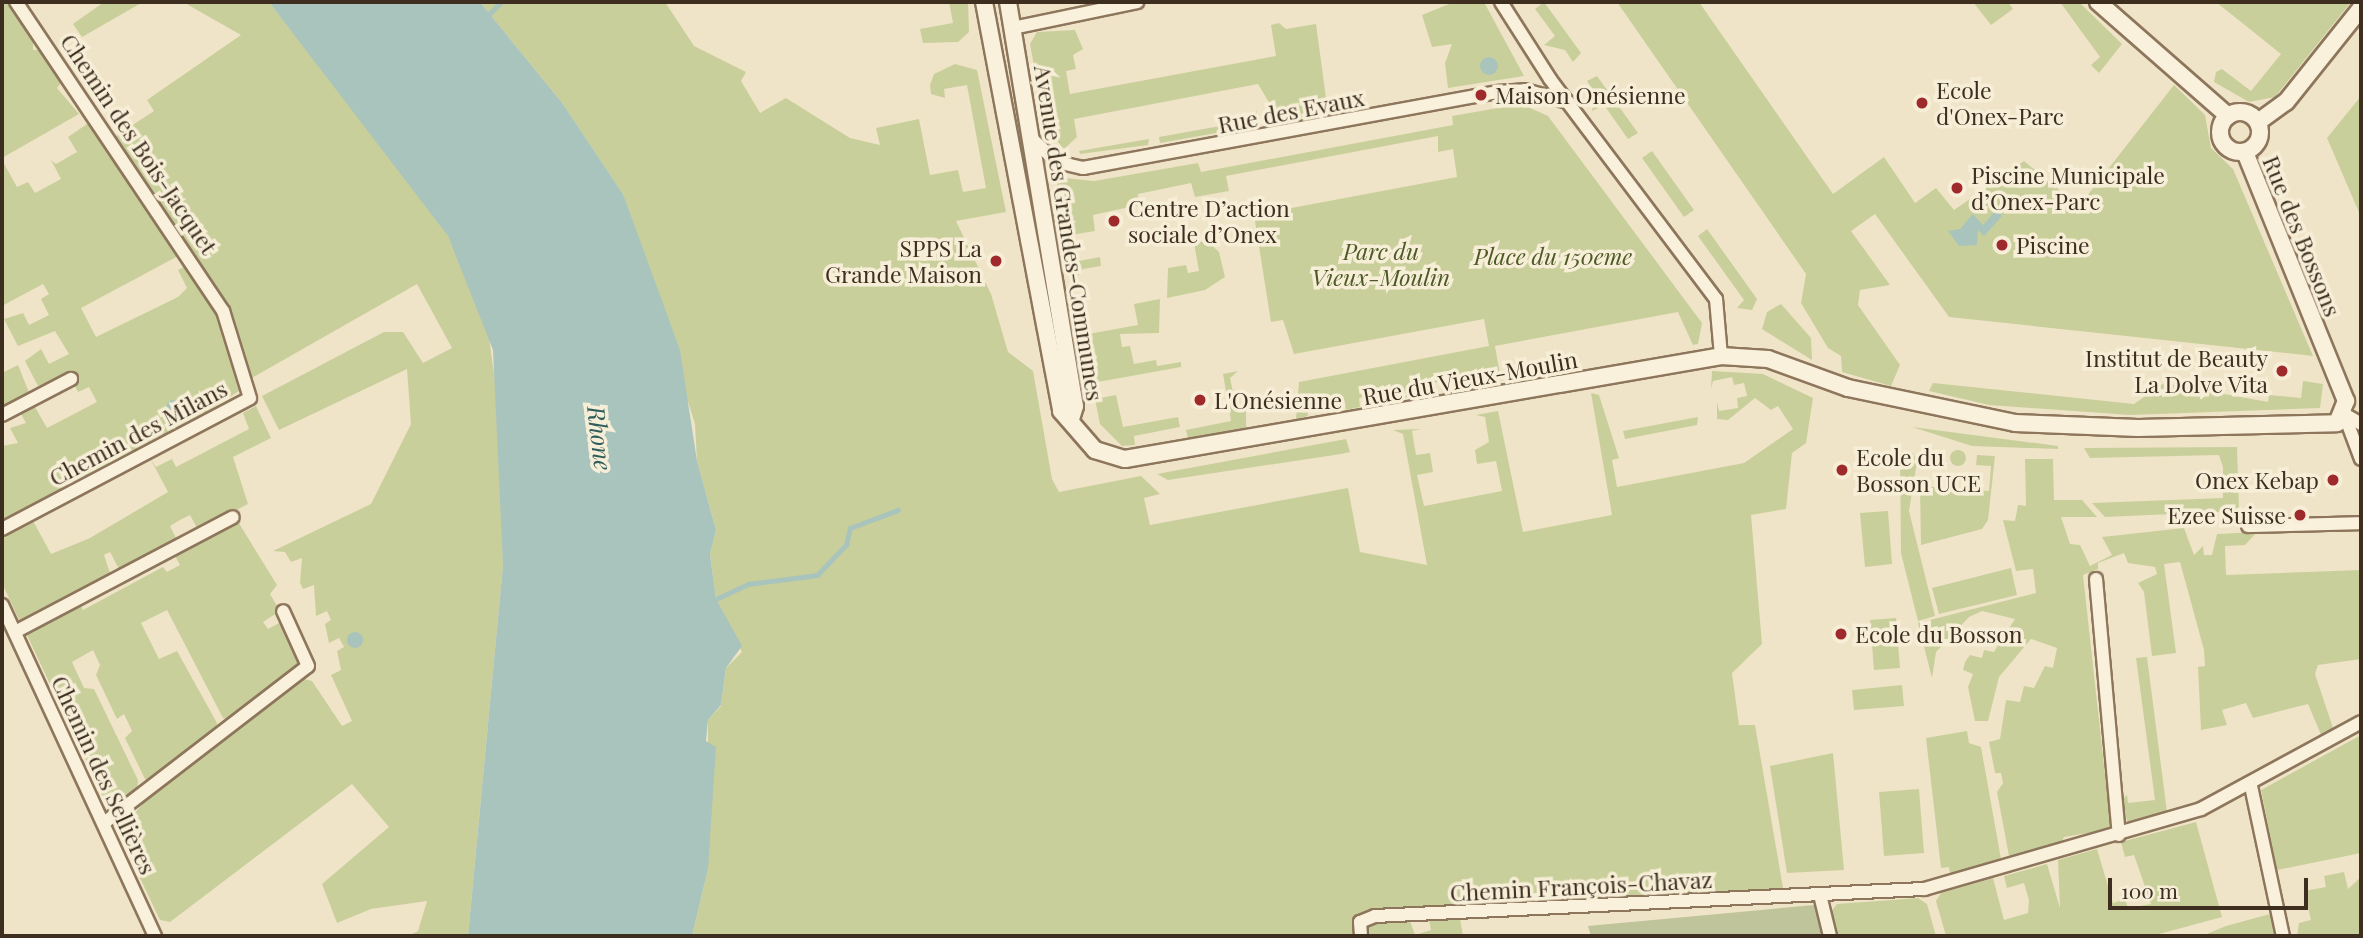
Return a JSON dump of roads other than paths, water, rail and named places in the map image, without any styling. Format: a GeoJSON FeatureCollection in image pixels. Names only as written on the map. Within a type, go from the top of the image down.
{"type":"FeatureCollection","features":[{"type":"Feature","properties":{"kind":"street","name":"Chemin des Bois-Jacquet"},"geometry":{"type":"LineString","coordinates":[[16,2],[223,311]]}},
{"type":"Feature","properties":{"kind":"street","name":"Avenue des Grandes-Communes"},"geometry":{"type":"LineString","coordinates":[[984,2],[1061,411],[1071,419],[1075,406],[1008,2]]}},
{"type":"Feature","properties":{"kind":"street"},"geometry":{"type":"LineString","coordinates":[[989,32],[1111,4],[1137,2]]}},
{"type":"Feature","properties":{"kind":"street"},"geometry":{"type":"LineString","coordinates":[[1501,2],[1568,102],[1716,299],[1721,356],[1753,356],[1941,411],[2041,425],[2324,425],[2344,414],[2361,424]]}},
{"type":"Feature","properties":{"kind":"street"},"geometry":{"type":"LineString","coordinates":[[2098,2],[2228,116],[2247,113],[2258,122],[2286,102],[2361,8]]}},
{"type":"Feature","properties":{"kind":"street","name":"Rue des Evaux"},"geometry":{"type":"LineString","coordinates":[[1031,138],[1057,162],[1083,168],[1498,92],[1525,90],[1568,102]]}},
{"type":"Feature","properties":{"kind":"street","name":"Rue des Bossons"},"geometry":{"type":"LineString","coordinates":[[2228,116],[2221,138],[2231,150],[2245,152],[2259,141],[2258,122]]}},
{"type":"Feature","properties":{"kind":"street","name":"Rue des Bossons"},"geometry":{"type":"LineString","coordinates":[[2245,152],[2342,391],[2344,414],[2361,458]]}},
{"type":"Feature","properties":{"kind":"street","name":"Chemin des Milans"},"geometry":{"type":"LineString","coordinates":[[2,529],[250,398],[223,311]]}},
{"type":"Feature","properties":{"kind":"street","name":"Rue du Vieux-Moulin"},"geometry":{"type":"LineString","coordinates":[[1071,419],[1099,452],[1132,460],[1721,356]]}},
{"type":"Feature","properties":{"kind":"street"},"geometry":{"type":"LineString","coordinates":[[2,415],[71,379]]}},
{"type":"Feature","properties":{"kind":"street"},"geometry":{"type":"LineString","coordinates":[[15,632],[233,517]]}},
{"type":"Feature","properties":{"kind":"street"},"geometry":{"type":"LineString","coordinates":[[2248,526],[2360,523]]}},
{"type":"Feature","properties":{"kind":"street"},"geometry":{"type":"LineString","coordinates":[[2096,579],[2119,835]]}},
{"type":"Feature","properties":{"kind":"street","name":"Chemin des Sellières"},"geometry":{"type":"LineString","coordinates":[[2,605],[155,936]]}},
{"type":"Feature","properties":{"kind":"street"},"geometry":{"type":"LineString","coordinates":[[104,823],[308,666],[283,611]]}},
{"type":"Feature","properties":{"kind":"street","name":"Chemin François-Chavaz"},"geometry":{"type":"LineString","coordinates":[[1361,936],[1360,922],[1375,916],[1924,889],[2119,835],[2251,786],[2361,722]]}},
{"type":"Feature","properties":{"kind":"street"},"geometry":{"type":"LineString","coordinates":[[2251,786],[2283,936]]}},
{"type":"Feature","properties":{"kind":"street"},"geometry":{"type":"LineString","coordinates":[[1820,895],[1830,936]]}},
{"type":"Feature","properties":{"kind":"water","name":"Rhone"},"geometry":{"type":"Polygon","coordinates":[[[269,2],[480,2],[563,104],[623,194],[680,350],[697,461],[716,530],[710,554],[716,599],[742,646],[726,668],[721,705],[708,720],[706,741],[716,747],[708,869],[692,936],[468,936],[503,565],[493,350],[448,236],[269,2]]]}},
{"type":"Feature","properties":{"kind":"water"},"geometry":{"type":"Polygon","coordinates":[[[1485,57],[1493,57],[1498,66],[1496,73],[1485,75],[1480,70],[1480,62],[1485,57]]]}},
{"type":"Feature","properties":{"kind":"water"},"geometry":{"type":"Polygon","coordinates":[[[1997,209],[2002,216],[1984,236],[1978,230],[1977,245],[1959,246],[1948,231],[1960,229],[1973,214],[1983,225],[1997,209]]]}},
{"type":"Feature","properties":{"kind":"water"},"geometry":{"type":"Polygon","coordinates":[[[174,400],[180,402],[180,414],[174,416],[168,414],[166,408],[168,402],[174,400]]]}},
{"type":"Feature","properties":{"kind":"water"},"geometry":{"type":"Polygon","coordinates":[[[355,632],[361,634],[361,646],[355,648],[349,646],[347,640],[349,634],[355,632]]]}},
{"type":"Feature","properties":{"kind":"waterway"},"geometry":{"type":"LineString","coordinates":[[487,16],[501,2]]}},
{"type":"Feature","properties":{"kind":"waterway"},"geometry":{"type":"LineString","coordinates":[[716,599],[748,584],[817,575],[846,545],[850,528],[898,510]]}},
{"type":"Feature","properties":{"kind":"place","name":"Maison Onésienne"},"geometry":{"type":"Point","coordinates":[1481,95]}},
{"type":"Feature","properties":{"kind":"place","name":"Ecole d'Onex-Parc"},"geometry":{"type":"Point","coordinates":[1922,103]}},
{"type":"Feature","properties":{"kind":"place","name":"Piscine Municipale d’Onex-Parc"},"geometry":{"type":"Point","coordinates":[1957,188]}},
{"type":"Feature","properties":{"kind":"place","name":"Centre D’action sociale d’Onex"},"geometry":{"type":"Point","coordinates":[1114,221]}},
{"type":"Feature","properties":{"kind":"place","name":"Piscine"},"geometry":{"type":"Point","coordinates":[2002,245]}},
{"type":"Feature","properties":{"kind":"place","name":"SPPS La Grande Maison"},"geometry":{"type":"Point","coordinates":[996,261]}},
{"type":"Feature","properties":{"kind":"place","name":"Institut de Beauty La Dolve Vita"},"geometry":{"type":"Point","coordinates":[2282,371]}},
{"type":"Feature","properties":{"kind":"place","name":"L'Onésienne"},"geometry":{"type":"Point","coordinates":[1200,400]}},
{"type":"Feature","properties":{"kind":"place","name":"Ecole du Bosson UCE"},"geometry":{"type":"Point","coordinates":[1842,470]}},
{"type":"Feature","properties":{"kind":"place","name":"Onex Kebap"},"geometry":{"type":"Point","coordinates":[2333,480]}},
{"type":"Feature","properties":{"kind":"place","name":"Ezee Suisse"},"geometry":{"type":"Point","coordinates":[2300,515]}},
{"type":"Feature","properties":{"kind":"place","name":"Ecole du Bosson"},"geometry":{"type":"Point","coordinates":[1841,634]}},
{"type":"Feature","properties":{"kind":"park label","name":"Place du 150eme"},"geometry":{"type":"Point","coordinates":[1553,256]}},
{"type":"Feature","properties":{"kind":"park label","name":"Parc du Vieux-Moulin"},"geometry":{"type":"Point","coordinates":[1381,264]}}]}
